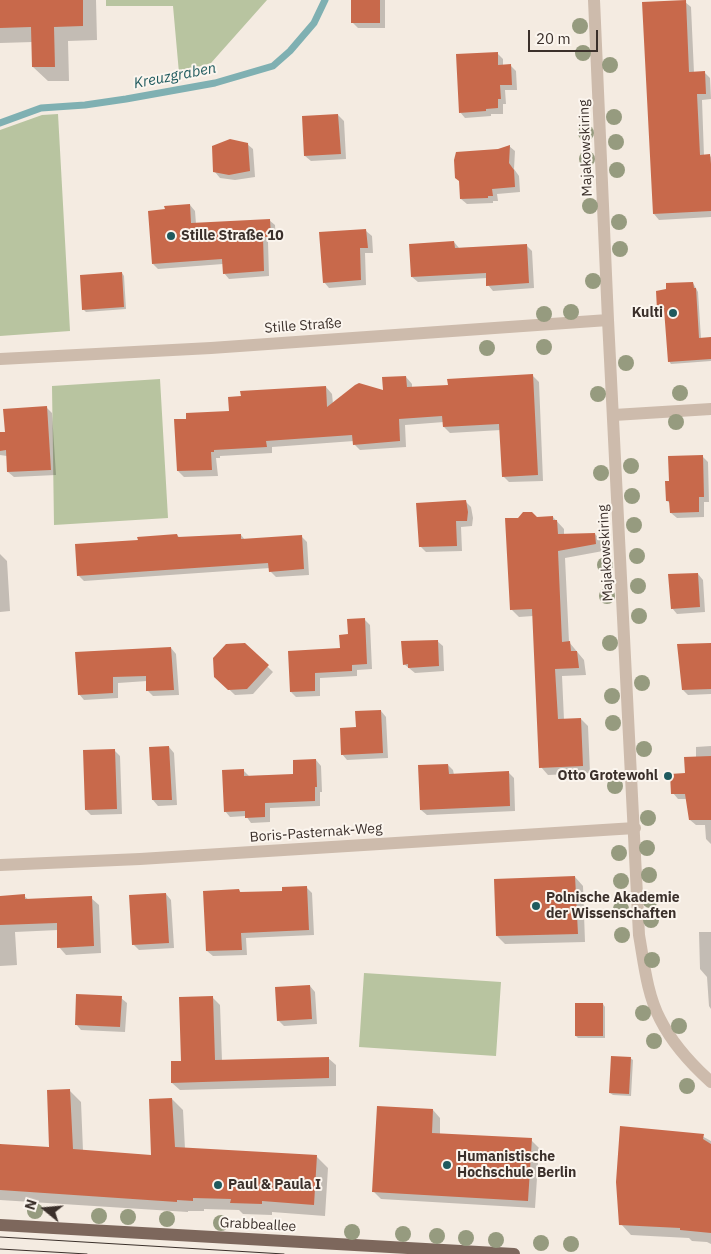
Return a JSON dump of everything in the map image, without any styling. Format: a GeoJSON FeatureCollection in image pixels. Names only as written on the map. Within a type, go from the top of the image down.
{"type":"FeatureCollection","features":[{"type":"Feature","properties":{"kind":"main road","name":"Grabbeallee"},"geometry":{"type":"LineString","coordinates":[[0,1225],[514,1254]]}},
{"type":"Feature","properties":{"kind":"street","name":"Majakowskiring"},"geometry":{"type":"LineString","coordinates":[[594,0],[639,935],[650,989],[659,1018],[676,1046],[711,1082]]}},
{"type":"Feature","properties":{"kind":"street","name":"Stille Straße"},"geometry":{"type":"LineString","coordinates":[[0,359],[201,348],[608,320]]}},
{"type":"Feature","properties":{"kind":"street"},"geometry":{"type":"LineString","coordinates":[[614,415],[711,409]]}},
{"type":"Feature","properties":{"kind":"street","name":"Boris-Pasternak-Weg"},"geometry":{"type":"LineString","coordinates":[[0,865],[140,859],[635,828]]}},
{"type":"Feature","properties":{"kind":"green space"},"geometry":{"type":"Polygon","coordinates":[[[106,0],[267,0],[211,63],[179,73],[173,6],[106,6],[106,0]]]}},
{"type":"Feature","properties":{"kind":"green space"},"geometry":{"type":"Polygon","coordinates":[[[58,114],[70,331],[0,336],[0,130],[42,115],[58,114]]]}},
{"type":"Feature","properties":{"kind":"green space"},"geometry":{"type":"Polygon","coordinates":[[[160,379],[168,518],[54,525],[52,386],[160,379]]]}},
{"type":"Feature","properties":{"kind":"green space"},"geometry":{"type":"Polygon","coordinates":[[[364,973],[501,982],[496,1056],[359,1047],[364,973]]]}},
{"type":"Feature","properties":{"kind":"building"},"geometry":{"type":"Polygon","coordinates":[[[0,0],[83,0],[83,26],[54,27],[55,67],[32,67],[31,27],[0,28],[0,0]]]}},
{"type":"Feature","properties":{"kind":"building"},"geometry":{"type":"Polygon","coordinates":[[[351,0],[380,0],[380,23],[351,23],[351,0]]]}},
{"type":"Feature","properties":{"kind":"building"},"geometry":{"type":"Polygon","coordinates":[[[686,0],[689,72],[705,71],[706,94],[697,94],[700,155],[710,154],[711,211],[653,214],[642,2],[686,0]]]}},
{"type":"Feature","properties":{"kind":"building"},"geometry":{"type":"Polygon","coordinates":[[[498,52],[498,65],[511,64],[512,85],[500,85],[501,99],[498,99],[498,108],[459,113],[456,54],[498,52]]]}},
{"type":"Feature","properties":{"kind":"building"},"geometry":{"type":"Polygon","coordinates":[[[338,114],[341,154],[304,156],[302,116],[338,114]]]}},
{"type":"Feature","properties":{"kind":"building"},"geometry":{"type":"Polygon","coordinates":[[[230,139],[248,143],[250,171],[229,175],[213,172],[212,146],[230,139]]]}},
{"type":"Feature","properties":{"kind":"building"},"geometry":{"type":"Polygon","coordinates":[[[510,145],[509,163],[514,170],[515,187],[492,189],[493,196],[488,196],[488,198],[460,199],[459,181],[455,178],[454,160],[456,152],[498,149],[510,145]]]}},
{"type":"Feature","properties":{"kind":"building"},"geometry":{"type":"Polygon","coordinates":[[[190,204],[191,223],[270,219],[271,237],[263,237],[264,271],[223,274],[222,259],[152,264],[148,211],[165,209],[164,206],[190,204]]]}},
{"type":"Feature","properties":{"kind":"building"},"geometry":{"type":"Polygon","coordinates":[[[366,229],[368,248],[360,248],[361,280],[323,283],[319,232],[366,229]]]}},
{"type":"Feature","properties":{"kind":"building"},"geometry":{"type":"Polygon","coordinates":[[[454,241],[455,248],[527,244],[529,283],[486,286],[486,273],[411,277],[409,244],[454,241]]]}},
{"type":"Feature","properties":{"kind":"building"},"geometry":{"type":"Polygon","coordinates":[[[122,272],[124,307],[82,310],[80,275],[122,272]]]}},
{"type":"Feature","properties":{"kind":"building"},"geometry":{"type":"Polygon","coordinates":[[[693,282],[694,288],[696,288],[699,338],[711,337],[711,359],[668,362],[664,309],[657,310],[656,291],[666,289],[666,283],[693,282]]]}},
{"type":"Feature","properties":{"kind":"building"},"geometry":{"type":"Polygon","coordinates":[[[533,374],[538,475],[502,477],[499,424],[443,427],[442,416],[399,419],[400,441],[353,445],[352,435],[266,441],[267,447],[214,450],[214,452],[211,452],[212,470],[177,471],[174,419],[186,419],[186,413],[229,411],[228,397],[241,396],[240,391],[326,386],[327,407],[359,383],[383,390],[382,377],[406,376],[407,387],[448,385],[447,379],[533,374]]]}},
{"type":"Feature","properties":{"kind":"building"},"geometry":{"type":"Polygon","coordinates":[[[47,406],[51,470],[7,472],[6,450],[0,451],[0,432],[5,432],[3,409],[47,406]]]}},
{"type":"Feature","properties":{"kind":"building"},"geometry":{"type":"Polygon","coordinates":[[[703,455],[704,497],[699,497],[699,512],[670,513],[669,501],[666,501],[665,481],[669,481],[668,456],[703,455]]]}},
{"type":"Feature","properties":{"kind":"building"},"geometry":{"type":"Polygon","coordinates":[[[466,500],[467,521],[456,521],[457,546],[419,547],[416,503],[466,500]]]}},
{"type":"Feature","properties":{"kind":"building"},"geometry":{"type":"Polygon","coordinates":[[[523,512],[532,512],[537,517],[553,516],[553,520],[557,520],[558,534],[595,533],[596,544],[558,551],[562,642],[570,641],[571,651],[577,651],[579,668],[555,669],[558,719],[581,718],[583,766],[539,768],[532,609],[510,610],[505,518],[518,518],[523,512]]]}},
{"type":"Feature","properties":{"kind":"building"},"geometry":{"type":"Polygon","coordinates":[[[177,534],[178,537],[241,534],[241,539],[302,535],[304,569],[269,572],[268,563],[77,576],[75,544],[138,540],[137,537],[177,534]]]}},
{"type":"Feature","properties":{"kind":"building"},"geometry":{"type":"Polygon","coordinates":[[[698,573],[700,607],[671,609],[668,574],[698,573]]]}},
{"type":"Feature","properties":{"kind":"building"},"geometry":{"type":"Polygon","coordinates":[[[365,618],[367,664],[352,665],[352,671],[315,673],[315,691],[290,692],[288,651],[340,648],[339,635],[348,634],[347,619],[365,618]]]}},
{"type":"Feature","properties":{"kind":"building"},"geometry":{"type":"Polygon","coordinates":[[[438,640],[439,666],[408,668],[408,664],[403,665],[401,641],[438,640]]]}},
{"type":"Feature","properties":{"kind":"building"},"geometry":{"type":"Polygon","coordinates":[[[245,643],[269,665],[247,689],[228,690],[214,677],[213,658],[226,644],[245,643]]]}},
{"type":"Feature","properties":{"kind":"building"},"geometry":{"type":"Polygon","coordinates":[[[711,643],[711,689],[682,690],[677,644],[711,643]]]}},
{"type":"Feature","properties":{"kind":"building"},"geometry":{"type":"Polygon","coordinates":[[[171,647],[174,690],[146,691],[146,676],[113,677],[113,693],[78,695],[75,652],[171,647]]]}},
{"type":"Feature","properties":{"kind":"building"},"geometry":{"type":"Polygon","coordinates":[[[381,710],[383,753],[341,755],[340,728],[356,727],[355,711],[381,710]]]}},
{"type":"Feature","properties":{"kind":"building"},"geometry":{"type":"Polygon","coordinates":[[[169,746],[172,800],[152,800],[149,747],[169,746]]]}},
{"type":"Feature","properties":{"kind":"building"},"geometry":{"type":"Polygon","coordinates":[[[115,749],[117,809],[85,810],[83,750],[115,749]]]}},
{"type":"Feature","properties":{"kind":"building"},"geometry":{"type":"Polygon","coordinates":[[[711,756],[711,820],[689,820],[685,794],[671,794],[670,774],[685,773],[684,757],[711,756]]]}},
{"type":"Feature","properties":{"kind":"building"},"geometry":{"type":"Polygon","coordinates":[[[316,759],[317,787],[315,787],[315,801],[265,803],[265,817],[245,818],[245,811],[224,812],[222,770],[244,769],[244,776],[293,774],[293,760],[316,759]]]}},
{"type":"Feature","properties":{"kind":"building"},"geometry":{"type":"Polygon","coordinates":[[[448,764],[449,774],[509,771],[510,806],[420,810],[418,765],[448,764]]]}},
{"type":"Feature","properties":{"kind":"building","name":"Polnische Akademie der Wissenschaften"},"geometry":{"type":"Polygon","coordinates":[[[575,876],[578,934],[496,936],[494,879],[575,876]]]}},
{"type":"Feature","properties":{"kind":"building"},"geometry":{"type":"Polygon","coordinates":[[[307,886],[309,930],[241,933],[242,950],[206,951],[203,891],[239,889],[240,892],[282,891],[282,887],[307,886]]]}},
{"type":"Feature","properties":{"kind":"building"},"geometry":{"type":"Polygon","coordinates":[[[166,893],[169,943],[132,945],[129,895],[166,893]]]}},
{"type":"Feature","properties":{"kind":"building"},"geometry":{"type":"Polygon","coordinates":[[[25,894],[25,899],[92,896],[94,946],[57,948],[57,923],[0,925],[0,896],[25,894]]]}},
{"type":"Feature","properties":{"kind":"building"},"geometry":{"type":"Polygon","coordinates":[[[310,985],[312,1019],[277,1021],[275,987],[310,985]]]}},
{"type":"Feature","properties":{"kind":"building"},"geometry":{"type":"Polygon","coordinates":[[[76,994],[122,996],[120,1027],[75,1025],[76,994]]]}},
{"type":"Feature","properties":{"kind":"building"},"geometry":{"type":"Polygon","coordinates":[[[213,996],[215,1060],[329,1057],[329,1078],[171,1083],[171,1061],[181,1061],[179,997],[213,996]]]}},
{"type":"Feature","properties":{"kind":"building"},"geometry":{"type":"Polygon","coordinates":[[[575,1003],[603,1003],[603,1036],[575,1036],[575,1003]]]}},
{"type":"Feature","properties":{"kind":"building"},"geometry":{"type":"Polygon","coordinates":[[[611,1056],[631,1057],[629,1094],[609,1093],[611,1056]]]}},
{"type":"Feature","properties":{"kind":"building"},"geometry":{"type":"Polygon","coordinates":[[[70,1089],[73,1149],[151,1155],[149,1099],[172,1098],[175,1147],[317,1155],[314,1205],[262,1201],[262,1204],[230,1203],[231,1199],[193,1198],[193,1201],[177,1200],[177,1202],[0,1190],[0,1144],[49,1147],[47,1090],[70,1089]]]}},
{"type":"Feature","properties":{"kind":"building"},"geometry":{"type":"Polygon","coordinates":[[[377,1106],[433,1109],[432,1133],[532,1138],[528,1201],[372,1192],[377,1106]]]}},
{"type":"Feature","properties":{"kind":"building"},"geometry":{"type":"Polygon","coordinates":[[[620,1126],[704,1134],[703,1139],[711,1144],[711,1233],[680,1230],[680,1228],[619,1225],[616,1182],[620,1126]]]}},
{"type":"Feature","properties":{"kind":"waterway","name":"Kreuzgraben"},"geometry":{"type":"LineString","coordinates":[[0,123],[41,108],[85,105],[215,83],[273,66],[290,51],[314,23],[325,0]]}},
{"type":"Feature","properties":{"kind":"tram line"},"geometry":{"type":"LineString","coordinates":[[0,1237],[284,1254]]}},
{"type":"Feature","properties":{"kind":"tram line"},"geometry":{"type":"LineString","coordinates":[[0,1249],[87,1254]]}},
{"type":"Feature","properties":{"kind":"place","name":"Stille Straße 10"},"geometry":{"type":"Point","coordinates":[171,236]}},
{"type":"Feature","properties":{"kind":"place","name":"Kulti"},"geometry":{"type":"Point","coordinates":[673,313]}},
{"type":"Feature","properties":{"kind":"place","name":"Otto Grotewohl"},"geometry":{"type":"Point","coordinates":[668,776]}},
{"type":"Feature","properties":{"kind":"place","name":"Polnische Akademie der Wissenschaften"},"geometry":{"type":"Point","coordinates":[536,906]}},
{"type":"Feature","properties":{"kind":"place","name":"Humanistische Hochschule Berlin"},"geometry":{"type":"Point","coordinates":[447,1165]}},
{"type":"Feature","properties":{"kind":"place","name":"Paul & Paula I"},"geometry":{"type":"Point","coordinates":[218,1185]}}]}
